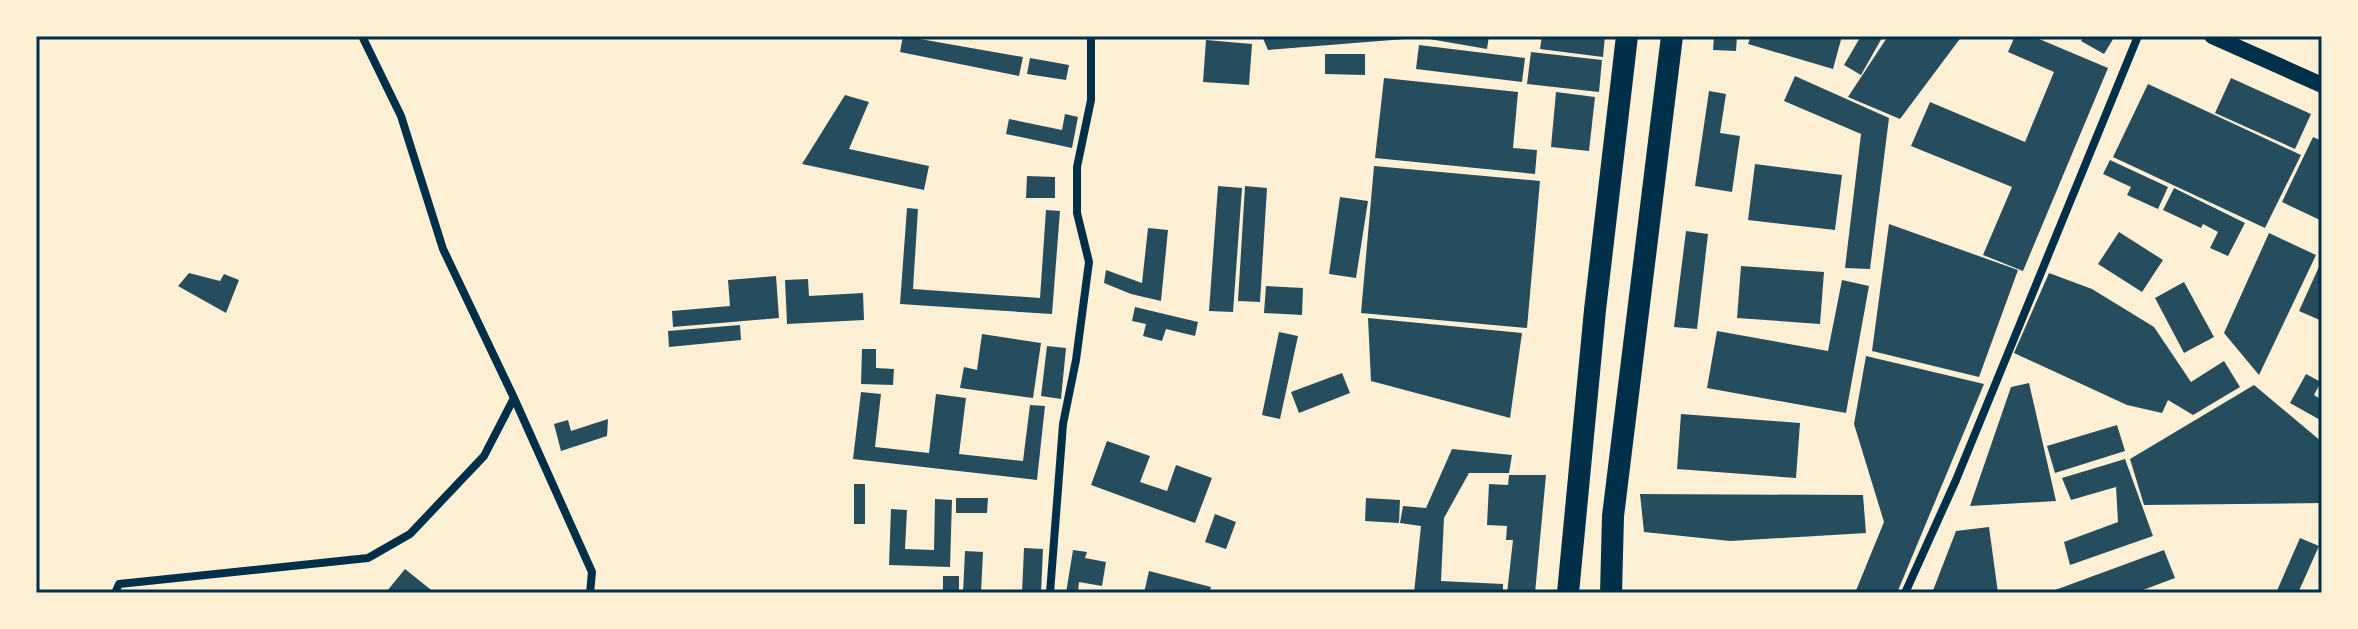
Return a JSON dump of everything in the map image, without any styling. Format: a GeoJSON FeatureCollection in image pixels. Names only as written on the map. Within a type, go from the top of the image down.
{"type":"FeatureCollection","features":[{"type":"Feature","properties":{"kind":"highway"},"geometry":{"type":"LineString","coordinates":[[1568,593],[1595,310],[1627,36]]}},
{"type":"Feature","properties":{"kind":"highway"},"geometry":{"type":"LineString","coordinates":[[1611,593],[1613,516],[1672,36]]}},
{"type":"Feature","properties":{"kind":"main road"},"geometry":{"type":"LineString","coordinates":[[2212,36],[2322,85]]}},
{"type":"Feature","properties":{"kind":"street"},"geometry":{"type":"LineString","coordinates":[[362,36],[401,116],[443,249],[592,572],[590,593]]}},
{"type":"Feature","properties":{"kind":"street"},"geometry":{"type":"LineString","coordinates":[[1050,593],[1063,424],[1076,360],[1089,262],[1077,213],[1077,167],[1091,100],[1091,36]]}},
{"type":"Feature","properties":{"kind":"street"},"geometry":{"type":"LineString","coordinates":[[1905,593],[1956,480],[2138,36]]}},
{"type":"Feature","properties":{"kind":"street"},"geometry":{"type":"LineString","coordinates":[[115,593],[119,584],[368,558],[410,534],[484,456],[514,398]]}},
{"type":"Feature","properties":{"kind":"building"},"geometry":{"type":"Polygon","coordinates":[[[903,36],[1023,57],[1019,76],[900,52],[903,36]]]}},
{"type":"Feature","properties":{"kind":"building"},"geometry":{"type":"Polygon","coordinates":[[[1262,36],[1405,36],[1405,39],[1268,50],[1262,36]]]}},
{"type":"Feature","properties":{"kind":"building"},"geometry":{"type":"Polygon","coordinates":[[[1412,36],[1489,36],[1487,49],[1412,36]]]}},
{"type":"Feature","properties":{"kind":"building"},"geometry":{"type":"Polygon","coordinates":[[[1542,36],[1605,36],[1603,57],[1540,49],[1542,36]]]}},
{"type":"Feature","properties":{"kind":"building"},"geometry":{"type":"Polygon","coordinates":[[[1714,36],[1737,36],[1736,51],[1713,50],[1714,36]]]}},
{"type":"Feature","properties":{"kind":"building"},"geometry":{"type":"Polygon","coordinates":[[[1751,36],[1842,36],[1833,69],[1748,44],[1751,36]]]}},
{"type":"Feature","properties":{"kind":"building"},"geometry":{"type":"Polygon","coordinates":[[[1861,36],[1883,36],[1861,75],[1844,65],[1861,36]]]}},
{"type":"Feature","properties":{"kind":"building"},"geometry":{"type":"Polygon","coordinates":[[[1888,36],[1962,36],[1900,119],[1848,97],[1888,36]]]}},
{"type":"Feature","properties":{"kind":"building"},"geometry":{"type":"Polygon","coordinates":[[[2015,36],[2032,36],[2108,68],[2023,271],[1983,255],[2012,187],[1911,146],[1930,102],[2025,142],[2054,72],[2008,52],[2015,36]]]}},
{"type":"Feature","properties":{"kind":"building"},"geometry":{"type":"Polygon","coordinates":[[[2084,36],[2115,36],[2104,54],[2081,41],[2084,36]]]}},
{"type":"Feature","properties":{"kind":"building"},"geometry":{"type":"Polygon","coordinates":[[[1206,40],[1252,44],[1249,85],[1203,82],[1206,40]]]}},
{"type":"Feature","properties":{"kind":"building"},"geometry":{"type":"Polygon","coordinates":[[[1419,45],[1525,58],[1522,82],[1416,69],[1419,45]]]}},
{"type":"Feature","properties":{"kind":"building"},"geometry":{"type":"Polygon","coordinates":[[[1531,52],[1602,60],[1599,92],[1527,84],[1531,52]]]}},
{"type":"Feature","properties":{"kind":"building"},"geometry":{"type":"Polygon","coordinates":[[[1325,54],[1365,54],[1365,75],[1325,74],[1325,54]]]}},
{"type":"Feature","properties":{"kind":"building"},"geometry":{"type":"Polygon","coordinates":[[[1030,58],[1069,65],[1066,80],[1027,74],[1030,58]]]}},
{"type":"Feature","properties":{"kind":"building"},"geometry":{"type":"Polygon","coordinates":[[[1795,76],[1889,118],[1870,269],[1845,268],[1861,134],[1784,101],[1795,76]]]}},
{"type":"Feature","properties":{"kind":"building"},"geometry":{"type":"Polygon","coordinates":[[[1384,78],[1518,92],[1513,148],[1537,150],[1535,174],[1375,158],[1384,78]]]}},
{"type":"Feature","properties":{"kind":"building"},"geometry":{"type":"Polygon","coordinates":[[[2231,78],[2311,114],[2295,149],[2215,113],[2231,78]]]}},
{"type":"Feature","properties":{"kind":"building"},"geometry":{"type":"Polygon","coordinates":[[[2148,84],[2301,155],[2265,228],[2113,157],[2148,84]]]}},
{"type":"Feature","properties":{"kind":"building"},"geometry":{"type":"Polygon","coordinates":[[[1709,91],[1726,94],[1720,133],[1740,136],[1732,192],[1695,186],[1709,91]]]}},
{"type":"Feature","properties":{"kind":"building"},"geometry":{"type":"Polygon","coordinates":[[[1556,92],[1595,97],[1589,151],[1551,147],[1556,92]]]}},
{"type":"Feature","properties":{"kind":"building"},"geometry":{"type":"Polygon","coordinates":[[[845,95],[869,102],[849,149],[929,166],[924,190],[802,164],[845,95]]]}},
{"type":"Feature","properties":{"kind":"building"},"geometry":{"type":"Polygon","coordinates":[[[1065,114],[1078,117],[1072,148],[1006,134],[1009,119],[1062,130],[1065,114]]]}},
{"type":"Feature","properties":{"kind":"building"},"geometry":{"type":"Polygon","coordinates":[[[2313,137],[2322,141],[2322,221],[2282,202],[2313,137]]]}},
{"type":"Feature","properties":{"kind":"building"},"geometry":{"type":"Polygon","coordinates":[[[2110,160],[2168,187],[2158,209],[2127,195],[2131,187],[2103,174],[2110,160]]]}},
{"type":"Feature","properties":{"kind":"building"},"geometry":{"type":"Polygon","coordinates":[[[1755,164],[1842,175],[1835,230],[1748,220],[1755,164]]]}},
{"type":"Feature","properties":{"kind":"building"},"geometry":{"type":"Polygon","coordinates":[[[1374,166],[1540,181],[1527,328],[1361,313],[1374,166]]]}},
{"type":"Feature","properties":{"kind":"building"},"geometry":{"type":"Polygon","coordinates":[[[1027,176],[1055,177],[1055,198],[1026,198],[1027,176]]]}},
{"type":"Feature","properties":{"kind":"building"},"geometry":{"type":"Polygon","coordinates":[[[1218,186],[1242,188],[1233,312],[1209,311],[1218,186]]]}},
{"type":"Feature","properties":{"kind":"building"},"geometry":{"type":"Polygon","coordinates":[[[1245,186],[1267,188],[1260,302],[1238,301],[1245,186]]]}},
{"type":"Feature","properties":{"kind":"building"},"geometry":{"type":"Polygon","coordinates":[[[2174,188],[2245,223],[2228,256],[2210,248],[2218,232],[2203,224],[2201,228],[2163,210],[2174,188]]]}},
{"type":"Feature","properties":{"kind":"building"},"geometry":{"type":"Polygon","coordinates":[[[1340,197],[1368,201],[1356,278],[1329,274],[1340,197]]]}},
{"type":"Feature","properties":{"kind":"building"},"geometry":{"type":"Polygon","coordinates":[[[907,208],[918,209],[913,289],[1040,298],[1046,210],[1060,211],[1052,314],[900,304],[907,208]]]}},
{"type":"Feature","properties":{"kind":"building"},"geometry":{"type":"Polygon","coordinates":[[[1889,224],[2018,270],[1979,377],[1872,351],[1889,224]]]}},
{"type":"Feature","properties":{"kind":"building"},"geometry":{"type":"Polygon","coordinates":[[[1148,228],[1168,230],[1161,301],[1104,283],[1106,270],[1142,283],[1148,228]]]}},
{"type":"Feature","properties":{"kind":"building"},"geometry":{"type":"Polygon","coordinates":[[[1686,231],[1708,234],[1697,329],[1674,327],[1686,231]]]}},
{"type":"Feature","properties":{"kind":"building"},"geometry":{"type":"Polygon","coordinates":[[[2119,232],[2163,260],[2142,292],[2098,264],[2119,232]]]}},
{"type":"Feature","properties":{"kind":"building"},"geometry":{"type":"Polygon","coordinates":[[[2269,233],[2316,255],[2259,375],[2224,333],[2269,233]]]}},
{"type":"Feature","properties":{"kind":"building"},"geometry":{"type":"Polygon","coordinates":[[[2322,260],[2322,321],[2299,311],[2322,260]]]}},
{"type":"Feature","properties":{"kind":"building"},"geometry":{"type":"Polygon","coordinates":[[[1741,266],[1824,272],[1820,324],[1737,318],[1741,266]]]}},
{"type":"Feature","properties":{"kind":"building"},"geometry":{"type":"Polygon","coordinates":[[[189,273],[220,281],[224,274],[239,280],[226,313],[178,286],[189,273]]]}},
{"type":"Feature","properties":{"kind":"building"},"geometry":{"type":"Polygon","coordinates":[[[2049,273],[2092,289],[2154,327],[2191,382],[2224,361],[2240,387],[2193,415],[2168,400],[2162,413],[2127,405],[2014,353],[2049,273]]]}},
{"type":"Feature","properties":{"kind":"building"},"geometry":{"type":"Polygon","coordinates":[[[776,276],[779,318],[673,327],[672,311],[730,306],[728,280],[776,276]]]}},
{"type":"Feature","properties":{"kind":"building"},"geometry":{"type":"Polygon","coordinates":[[[808,279],[809,296],[863,293],[864,320],[787,324],[785,280],[808,279]]]}},
{"type":"Feature","properties":{"kind":"building"},"geometry":{"type":"Polygon","coordinates":[[[1842,280],[1869,286],[1846,413],[1707,388],[1717,331],[1828,351],[1842,280]]]}},
{"type":"Feature","properties":{"kind":"building"},"geometry":{"type":"Polygon","coordinates":[[[2184,282],[2214,337],[2184,353],[2155,298],[2184,282]]]}},
{"type":"Feature","properties":{"kind":"building"},"geometry":{"type":"Polygon","coordinates":[[[1266,286],[1303,288],[1302,315],[1264,313],[1266,286]]]}},
{"type":"Feature","properties":{"kind":"building"},"geometry":{"type":"Polygon","coordinates":[[[1135,307],[1198,322],[1195,336],[1166,329],[1162,341],[1143,336],[1146,324],[1132,321],[1135,307]]]}},
{"type":"Feature","properties":{"kind":"building"},"geometry":{"type":"Polygon","coordinates":[[[1368,318],[1522,333],[1510,418],[1371,381],[1368,318]]]}},
{"type":"Feature","properties":{"kind":"building"},"geometry":{"type":"Polygon","coordinates":[[[740,325],[741,340],[669,347],[668,331],[740,325]]]}},
{"type":"Feature","properties":{"kind":"building"},"geometry":{"type":"Polygon","coordinates":[[[1279,332],[1298,336],[1280,419],[1262,415],[1279,332]]]}},
{"type":"Feature","properties":{"kind":"building"},"geometry":{"type":"Polygon","coordinates":[[[982,334],[1041,343],[1033,398],[960,388],[964,367],[977,370],[982,334]]]}},
{"type":"Feature","properties":{"kind":"building"},"geometry":{"type":"Polygon","coordinates":[[[1047,346],[1066,348],[1061,399],[1041,396],[1047,346]]]}},
{"type":"Feature","properties":{"kind":"building"},"geometry":{"type":"Polygon","coordinates":[[[862,349],[876,349],[876,368],[894,369],[893,385],[861,384],[862,349]]]}},
{"type":"Feature","properties":{"kind":"building"},"geometry":{"type":"Polygon","coordinates":[[[1866,356],[1984,384],[1897,593],[1855,593],[1884,522],[1854,424],[1866,356]]]}},
{"type":"Feature","properties":{"kind":"building"},"geometry":{"type":"Polygon","coordinates":[[[1342,373],[1350,393],[1299,413],[1291,392],[1342,373]]]}},
{"type":"Feature","properties":{"kind":"building"},"geometry":{"type":"Polygon","coordinates":[[[2306,374],[2321,382],[2314,395],[2322,400],[2322,421],[2290,403],[2306,374]]]}},
{"type":"Feature","properties":{"kind":"building"},"geometry":{"type":"Polygon","coordinates":[[[2029,383],[2056,501],[1970,506],[2011,387],[2029,383]]]}},
{"type":"Feature","properties":{"kind":"building"},"geometry":{"type":"Polygon","coordinates":[[[2254,385],[2322,442],[2322,503],[2144,505],[2130,459],[2254,385]]]}},
{"type":"Feature","properties":{"kind":"building"},"geometry":{"type":"Polygon","coordinates":[[[861,392],[881,394],[875,447],[929,453],[936,394],[966,398],[959,454],[1023,461],[1030,405],[1045,406],[1037,480],[853,459],[861,392]]]}},
{"type":"Feature","properties":{"kind":"building"},"geometry":{"type":"Polygon","coordinates":[[[1681,414],[1800,423],[1796,478],[1677,469],[1681,414]]]}},
{"type":"Feature","properties":{"kind":"building"},"geometry":{"type":"Polygon","coordinates":[[[608,419],[607,436],[561,451],[554,424],[568,420],[571,431],[608,419]]]}},
{"type":"Feature","properties":{"kind":"building"},"geometry":{"type":"Polygon","coordinates":[[[2117,425],[2125,451],[2055,473],[2047,446],[2117,425]]]}},
{"type":"Feature","properties":{"kind":"building"},"geometry":{"type":"Polygon","coordinates":[[[1107,441],[1150,456],[1140,482],[1167,491],[1176,465],[1212,478],[1195,523],[1091,485],[1107,441]]]}},
{"type":"Feature","properties":{"kind":"building"},"geometry":{"type":"Polygon","coordinates":[[[1452,449],[1512,455],[1509,473],[1469,473],[1444,518],[1441,581],[1503,584],[1503,593],[1414,593],[1421,526],[1400,523],[1403,506],[1426,508],[1452,449]]]}},
{"type":"Feature","properties":{"kind":"building"},"geometry":{"type":"Polygon","coordinates":[[[2125,459],[2153,536],[2070,565],[2064,542],[2118,522],[2116,487],[2071,500],[2062,478],[2125,459]]]}},
{"type":"Feature","properties":{"kind":"building"},"geometry":{"type":"Polygon","coordinates":[[[1509,475],[1546,475],[1535,593],[1507,593],[1513,540],[1506,540],[1507,526],[1487,525],[1489,484],[1508,485],[1509,475]]]}},
{"type":"Feature","properties":{"kind":"building"},"geometry":{"type":"Polygon","coordinates":[[[854,484],[865,484],[865,524],[854,524],[854,484]]]}},
{"type":"Feature","properties":{"kind":"building"},"geometry":{"type":"Polygon","coordinates":[[[1640,494],[1863,495],[1866,533],[1730,541],[1644,532],[1640,494]]]}},
{"type":"Feature","properties":{"kind":"building"},"geometry":{"type":"Polygon","coordinates":[[[956,498],[988,498],[987,513],[956,513],[956,498]]]}},
{"type":"Feature","properties":{"kind":"building"},"geometry":{"type":"Polygon","coordinates":[[[1366,498],[1400,500],[1399,523],[1365,521],[1366,498]]]}},
{"type":"Feature","properties":{"kind":"building"},"geometry":{"type":"Polygon","coordinates":[[[935,499],[952,500],[950,567],[889,565],[891,509],[907,510],[905,549],[934,550],[935,499]]]}},
{"type":"Feature","properties":{"kind":"building"},"geometry":{"type":"Polygon","coordinates":[[[1215,514],[1236,522],[1226,549],[1205,542],[1215,514]]]}},
{"type":"Feature","properties":{"kind":"building"},"geometry":{"type":"Polygon","coordinates":[[[1989,527],[1998,593],[1932,593],[1956,531],[1989,527]]]}},
{"type":"Feature","properties":{"kind":"building"},"geometry":{"type":"Polygon","coordinates":[[[2300,538],[2319,546],[2298,593],[2276,593],[2300,538]]]}},
{"type":"Feature","properties":{"kind":"building"},"geometry":{"type":"Polygon","coordinates":[[[1024,548],[1043,549],[1041,593],[1022,593],[1024,548]]]}},
{"type":"Feature","properties":{"kind":"building"},"geometry":{"type":"Polygon","coordinates":[[[1073,550],[1087,552],[1085,558],[1106,562],[1102,586],[1079,582],[1078,593],[1066,593],[1073,550]]]}},
{"type":"Feature","properties":{"kind":"building"},"geometry":{"type":"Polygon","coordinates":[[[2164,550],[2175,578],[2135,593],[2047,593],[2164,550]]]}},
{"type":"Feature","properties":{"kind":"building"},"geometry":{"type":"Polygon","coordinates":[[[965,551],[983,552],[981,593],[963,593],[965,551]]]}},
{"type":"Feature","properties":{"kind":"building"},"geometry":{"type":"Polygon","coordinates":[[[405,569],[435,593],[387,591],[405,569]]]}},
{"type":"Feature","properties":{"kind":"building"},"geometry":{"type":"Polygon","coordinates":[[[1149,571],[1211,587],[1209,593],[1144,593],[1149,571]]]}},
{"type":"Feature","properties":{"kind":"building"},"geometry":{"type":"Polygon","coordinates":[[[943,576],[959,576],[959,593],[943,593],[943,576]]]}}]}
